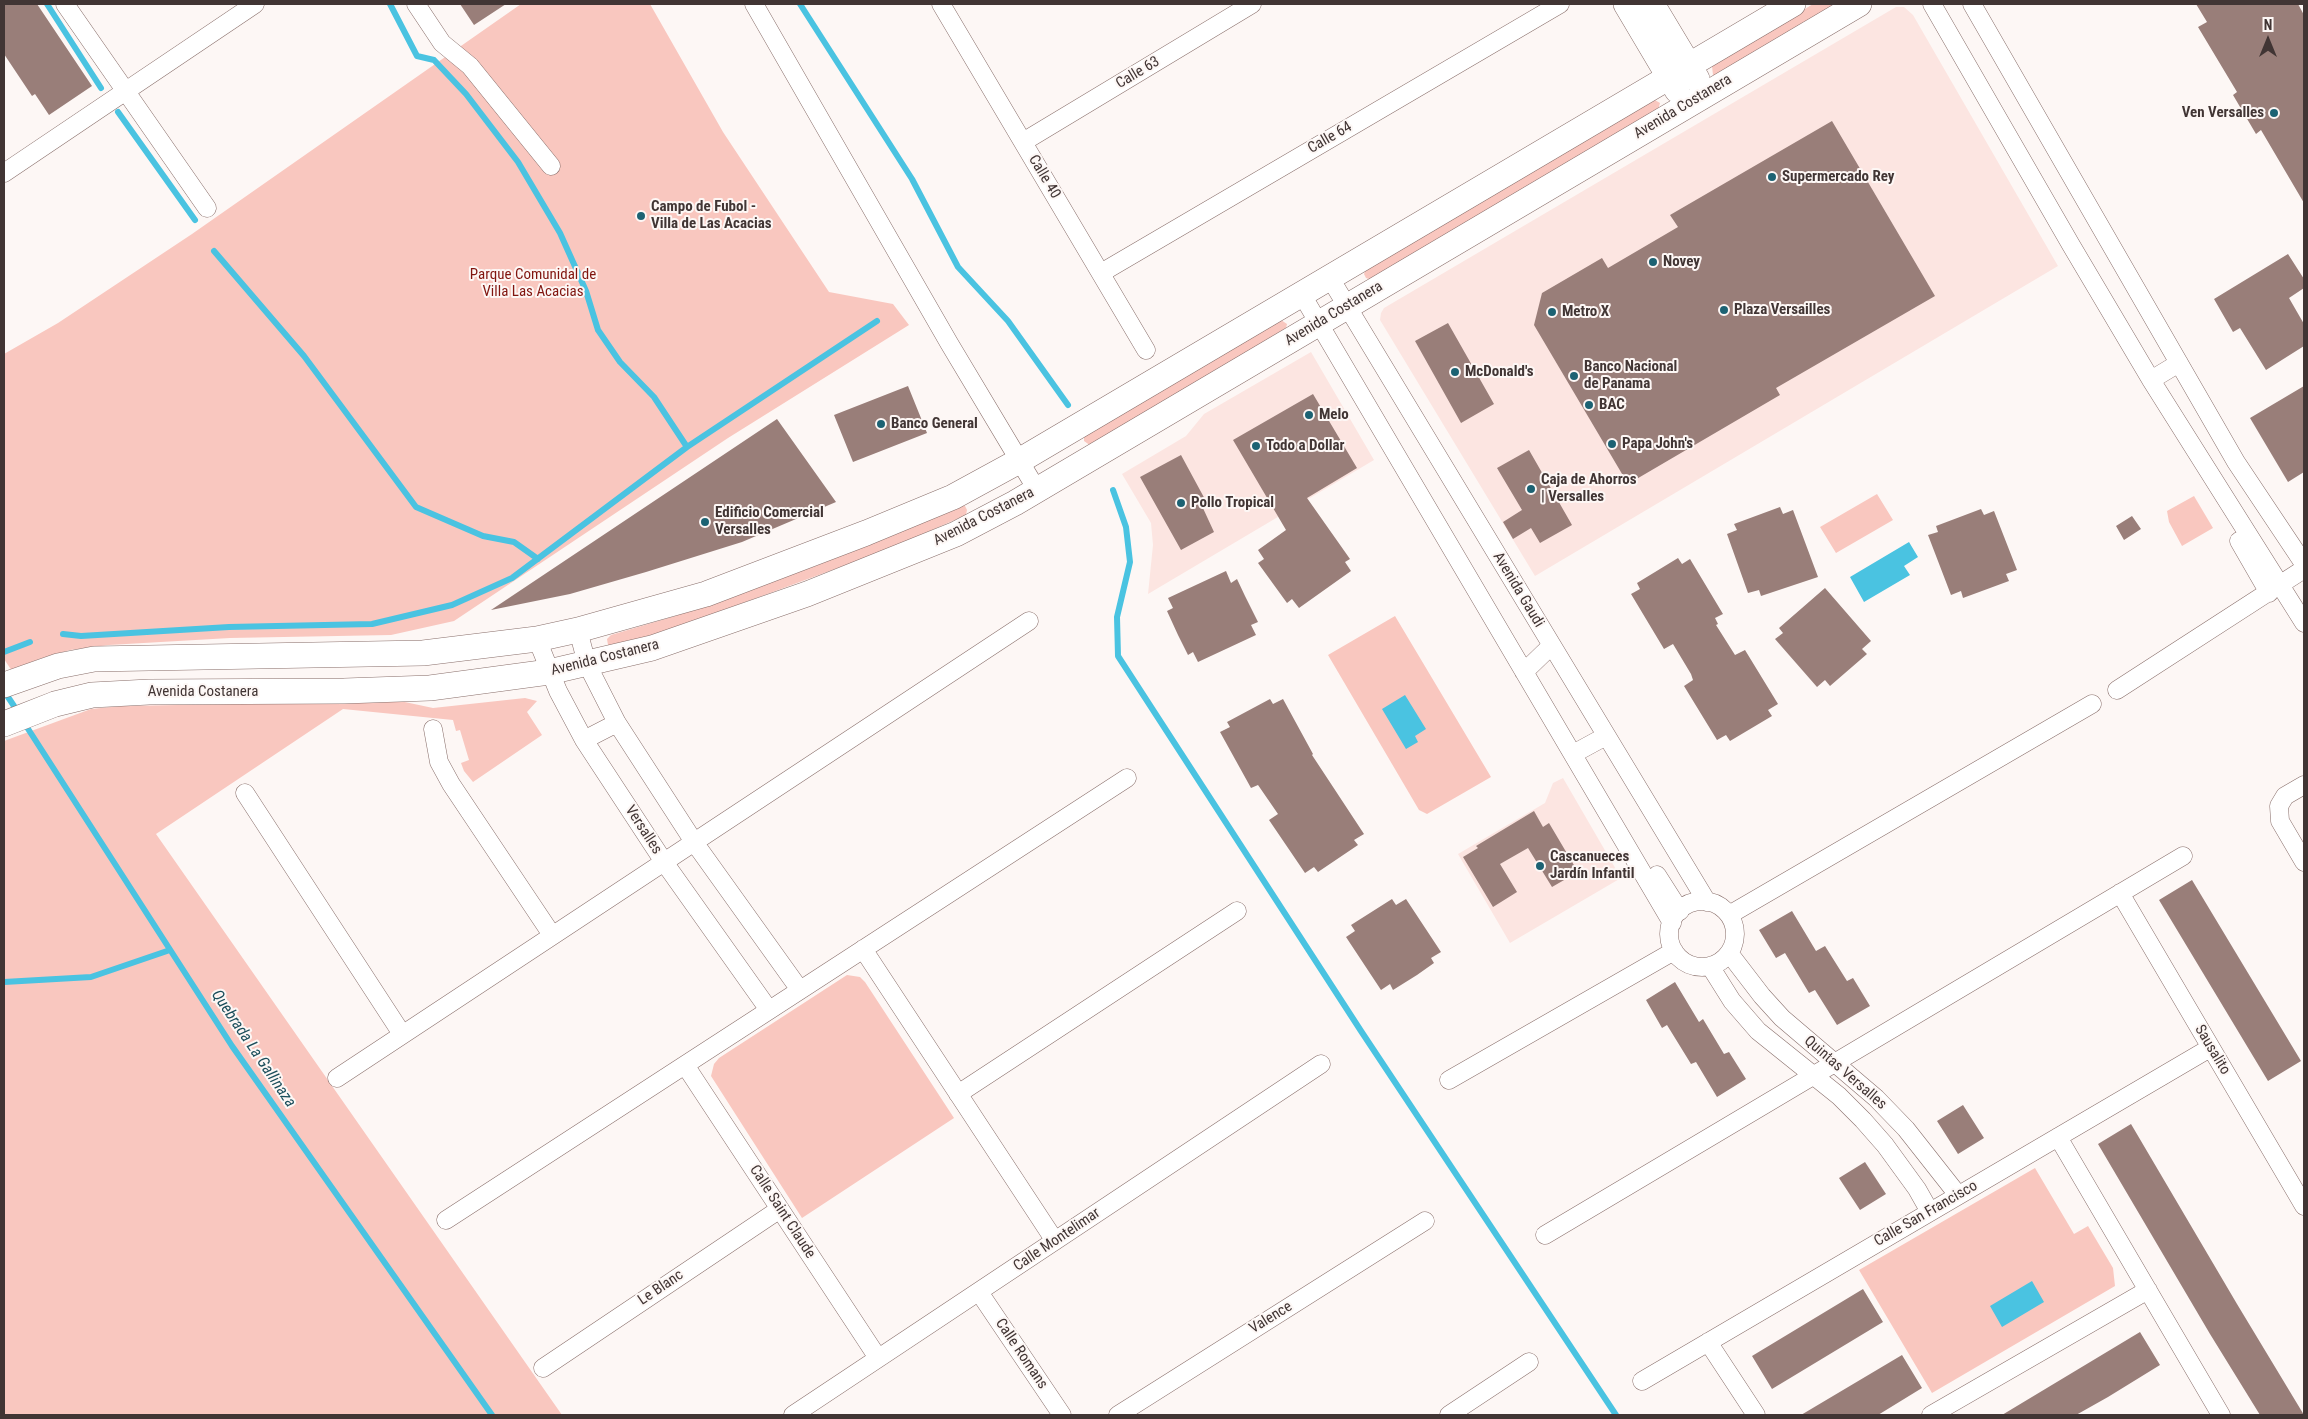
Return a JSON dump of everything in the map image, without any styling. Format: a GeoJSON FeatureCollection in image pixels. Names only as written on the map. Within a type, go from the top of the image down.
{"type":"FeatureCollection","features":[{"type":"Feature","properties":{"kind":"street"},"geometry":{"type":"LineString","coordinates":[[65,4],[207,208]]}},
{"type":"Feature","properties":{"kind":"street"},"geometry":{"type":"LineString","coordinates":[[4,173],[255,4]]}},
{"type":"Feature","properties":{"kind":"street"},"geometry":{"type":"LineString","coordinates":[[416,4],[442,43],[470,66],[551,166]]}},
{"type":"Feature","properties":{"kind":"street"},"geometry":{"type":"LineString","coordinates":[[754,4],[1037,490]]}},
{"type":"Feature","properties":{"kind":"street","name":"Calle 40"},"geometry":{"type":"LineString","coordinates":[[942,4],[1146,350]]}},
{"type":"Feature","properties":{"kind":"street","name":"Calle 63"},"geometry":{"type":"LineString","coordinates":[[1023,142],[1252,4]]}},
{"type":"Feature","properties":{"kind":"street","name":"Calle 64"},"geometry":{"type":"LineString","coordinates":[[1101,273],[1560,4]]}},
{"type":"Feature","properties":{"kind":"street"},"geometry":{"type":"LineString","coordinates":[[1626,4],[1679,71],[1696,100]]}},
{"type":"Feature","properties":{"kind":"street"},"geometry":{"type":"LineString","coordinates":[[1652,4],[1679,71]]}},
{"type":"Feature","properties":{"kind":"street"},"geometry":{"type":"LineString","coordinates":[[4,685],[41,671],[94,659],[423,653],[536,639],[578,630],[706,594],[866,533],[953,497],[1019,461],[1794,4]]}},
{"type":"Feature","properties":{"kind":"street","name":"Avenida Costanera"},"geometry":{"type":"LineString","coordinates":[[4,724],[56,704],[92,695],[149,692],[344,691],[430,688],[549,672],[652,648],[807,594],[956,534],[1037,490],[1859,4]]}},
{"type":"Feature","properties":{"kind":"street"},"geometry":{"type":"LineString","coordinates":[[1932,4],[2070,246],[2150,380],[2226,501],[2275,589],[2304,623]]}},
{"type":"Feature","properties":{"kind":"street"},"geometry":{"type":"LineString","coordinates":[[1972,4],[2236,462],[2304,564]]}},
{"type":"Feature","properties":{"kind":"street","name":"Avenida Gaudi"},"geometry":{"type":"LineString","coordinates":[[1330,278],[1551,646],[1708,902]]}},
{"type":"Feature","properties":{"kind":"street"},"geometry":{"type":"LineString","coordinates":[[1301,294],[1629,850],[1676,917]]}},
{"type":"Feature","properties":{"kind":"street"},"geometry":{"type":"LineString","coordinates":[[2150,380],[2179,363]]}},
{"type":"Feature","properties":{"kind":"street"},"geometry":{"type":"LineString","coordinates":[[2117,690],[2304,569]]}},
{"type":"Feature","properties":{"kind":"street"},"geometry":{"type":"LineString","coordinates":[[336,1078],[1029,620]]}},
{"type":"Feature","properties":{"kind":"street"},"geometry":{"type":"LineString","coordinates":[[578,630],[587,664],[617,723],[694,842],[800,990]]}},
{"type":"Feature","properties":{"kind":"street","name":"Versalles"},"geometry":{"type":"LineString","coordinates":[[536,639],[549,672],[584,740],[664,862],[769,1010]]}},
{"type":"Feature","properties":{"kind":"street"},"geometry":{"type":"LineString","coordinates":[[1524,672],[1551,646]]}},
{"type":"Feature","properties":{"kind":"street"},"geometry":{"type":"LineString","coordinates":[[1729,915],[2092,704]]}},
{"type":"Feature","properties":{"kind":"street"},"geometry":{"type":"LineString","coordinates":[[584,740],[617,723]]}},
{"type":"Feature","properties":{"kind":"street"},"geometry":{"type":"LineString","coordinates":[[433,729],[439,762],[451,784],[552,935]]}},
{"type":"Feature","properties":{"kind":"street"},"geometry":{"type":"LineString","coordinates":[[1573,754],[1606,736]]}},
{"type":"Feature","properties":{"kind":"street"},"geometry":{"type":"LineString","coordinates":[[446,1220],[1126,778]]}},
{"type":"Feature","properties":{"kind":"street"},"geometry":{"type":"LineString","coordinates":[[2304,785],[2285,796],[2279,806],[2280,821],[2304,862]]}},
{"type":"Feature","properties":{"kind":"street"},"geometry":{"type":"LineString","coordinates":[[245,793],[402,1034]]}},
{"type":"Feature","properties":{"kind":"street"},"geometry":{"type":"LineString","coordinates":[[1545,1235],[2183,856]]}},
{"type":"Feature","properties":{"kind":"street","name":"Sausalito"},"geometry":{"type":"LineString","coordinates":[[2120,894],[2304,1206]]}},
{"type":"Feature","properties":{"kind":"street"},"geometry":{"type":"LineString","coordinates":[[1708,902],[1720,906],[1729,915],[1735,934],[1729,953],[1718,963],[1710,966],[1694,966],[1686,962],[1674,951],[1670,932],[1676,917],[1692,903],[1708,902]]}},
{"type":"Feature","properties":{"kind":"street"},"geometry":{"type":"LineString","coordinates":[[958,1094],[1237,911]]}},
{"type":"Feature","properties":{"kind":"street"},"geometry":{"type":"LineString","coordinates":[[863,949],[1055,1241]]}},
{"type":"Feature","properties":{"kind":"street"},"geometry":{"type":"LineString","coordinates":[[1449,1080],[1674,951]]}},
{"type":"Feature","properties":{"kind":"street","name":"Quintas Versalles"},"geometry":{"type":"LineString","coordinates":[[1729,953],[1762,996],[1782,1018],[1876,1098],[1906,1129],[1958,1196]]}},
{"type":"Feature","properties":{"kind":"street","name":"Quintas Versalles"},"geometry":{"type":"LineString","coordinates":[[1710,966],[1732,1001],[1758,1031],[1845,1102],[1885,1145],[1917,1189],[1930,1212]]}},
{"type":"Feature","properties":{"kind":"street","name":"Calle San Francisco"},"geometry":{"type":"LineString","coordinates":[[1642,1381],[2210,1048]]}},
{"type":"Feature","properties":{"kind":"street","name":"Calle Montelimar"},"geometry":{"type":"LineString","coordinates":[[793,1415],[1321,1064]]}},
{"type":"Feature","properties":{"kind":"street","name":"Calle Saint Claude"},"geometry":{"type":"LineString","coordinates":[[685,1065],[878,1358]]}},
{"type":"Feature","properties":{"kind":"street"},"geometry":{"type":"LineString","coordinates":[[2058,1137],[2221,1415]]}},
{"type":"Feature","properties":{"kind":"street","name":"Le Blanc"},"geometry":{"type":"LineString","coordinates":[[543,1368],[780,1209]]}},
{"type":"Feature","properties":{"kind":"street","name":"Valence"},"geometry":{"type":"LineString","coordinates":[[1118,1415],[1425,1221]]}},
{"type":"Feature","properties":{"kind":"street"},"geometry":{"type":"LineString","coordinates":[[1931,1415],[2148,1290]]}},
{"type":"Feature","properties":{"kind":"street","name":"Calle Romans"},"geometry":{"type":"LineString","coordinates":[[979,1292],[1062,1415]]}},
{"type":"Feature","properties":{"kind":"street"},"geometry":{"type":"LineString","coordinates":[[1708,1342],[1756,1415]]}},
{"type":"Feature","properties":{"kind":"street"},"geometry":{"type":"LineString","coordinates":[[1449,1415],[1529,1362]]}},
{"type":"Feature","properties":{"kind":"shaded area"},"geometry":{"type":"Polygon","coordinates":[[[1896,7],[1904,7],[1913,15],[2058,266],[1535,576],[1380,320],[1384,308],[1896,7]]]}},
{"type":"Feature","properties":{"kind":"shaded area"},"geometry":{"type":"Polygon","coordinates":[[[1311,352],[1374,460],[1148,594],[1153,545],[1151,523],[1122,474],[1186,436],[1204,414],[1311,352]]]}},
{"type":"Feature","properties":{"kind":"shaded area","name":"Cascanueces Jardín Infantil"},"geometry":{"type":"Polygon","coordinates":[[[1563,778],[1621,878],[1510,943],[1458,854],[1545,803],[1553,783],[1563,778]]]}},
{"type":"Feature","properties":{"kind":"green space","name":"Parque Comunidal de Villa Las Acacias"},"geometry":{"type":"Polygon","coordinates":[[[521,4],[650,4],[723,132],[829,292],[893,304],[909,325],[728,438],[454,621],[391,635],[230,638],[109,645],[70,650],[39,659],[12,671],[4,659],[4,354],[58,323],[192,234],[521,4]]]}},
{"type":"Feature","properties":{"kind":"green space"},"geometry":{"type":"Polygon","coordinates":[[[1813,4],[1838,4],[1717,75],[1713,75],[1712,66],[1813,4]]]}},
{"type":"Feature","properties":{"kind":"green space"},"geometry":{"type":"Polygon","coordinates":[[[1653,99],[1660,103],[1658,110],[1372,280],[1366,278],[1364,274],[1366,268],[1653,99]]]}},
{"type":"Feature","properties":{"kind":"green space"},"geometry":{"type":"Polygon","coordinates":[[[1281,320],[1287,324],[1286,328],[1091,446],[1084,441],[1084,436],[1281,320]]]}},
{"type":"Feature","properties":{"kind":"green space"},"geometry":{"type":"Polygon","coordinates":[[[1877,494],[1893,520],[1836,553],[1820,527],[1877,494]]]}},
{"type":"Feature","properties":{"kind":"green space"},"geometry":{"type":"Polygon","coordinates":[[[2194,496],[2213,528],[2182,546],[2169,522],[2167,511],[2194,496]]]}},
{"type":"Feature","properties":{"kind":"green space"},"geometry":{"type":"Polygon","coordinates":[[[959,505],[965,506],[967,510],[966,515],[889,549],[678,627],[615,646],[608,645],[607,639],[611,635],[675,616],[818,565],[959,505]]]}},
{"type":"Feature","properties":{"kind":"green space"},"geometry":{"type":"Polygon","coordinates":[[[1395,616],[1491,777],[1427,814],[1419,810],[1328,655],[1395,616]]]}},
{"type":"Feature","properties":{"kind":"green space"},"geometry":{"type":"Polygon","coordinates":[[[525,698],[537,701],[527,712],[542,735],[473,782],[464,771],[461,763],[469,760],[460,730],[456,731],[453,720],[343,709],[156,834],[562,1415],[4,1415],[4,741],[91,709],[121,706],[400,701],[433,708],[525,698]]]}},
{"type":"Feature","properties":{"kind":"green space"},"geometry":{"type":"Polygon","coordinates":[[[847,975],[860,977],[865,982],[954,1118],[802,1218],[711,1076],[714,1064],[719,1058],[847,975]]]}},
{"type":"Feature","properties":{"kind":"green space"},"geometry":{"type":"Polygon","coordinates":[[[2035,1168],[2074,1234],[2088,1226],[2113,1268],[2115,1286],[1932,1393],[1859,1270],[2035,1168]]]}},
{"type":"Feature","properties":{"kind":"water"},"geometry":{"type":"Polygon","coordinates":[[[1909,542],[1918,557],[1904,566],[1910,575],[1864,602],[1850,577],[1909,542]]]}},
{"type":"Feature","properties":{"kind":"water"},"geometry":{"type":"Polygon","coordinates":[[[1405,695],[1426,729],[1415,736],[1418,742],[1406,749],[1382,709],[1405,695]]]}},
{"type":"Feature","properties":{"kind":"water"},"geometry":{"type":"Polygon","coordinates":[[[2032,1281],[2044,1302],[2002,1327],[1990,1306],[2032,1281]]]}},
{"type":"Feature","properties":{"kind":"building"},"geometry":{"type":"Polygon","coordinates":[[[4,4],[37,4],[92,86],[49,115],[35,94],[32,96],[4,54],[4,4]]]}},
{"type":"Feature","properties":{"kind":"building"},"geometry":{"type":"Polygon","coordinates":[[[460,4],[506,4],[474,25],[460,4]]]}},
{"type":"Feature","properties":{"kind":"building","name":"Ven Versalles"},"geometry":{"type":"Polygon","coordinates":[[[2196,4],[2298,4],[2304,15],[2304,203],[2261,130],[2256,134],[2233,95],[2237,92],[2198,27],[2207,22],[2196,4]]]}},
{"type":"Feature","properties":{"kind":"building","name":"Plaza Versailles"},"geometry":{"type":"Polygon","coordinates":[[[1832,121],[1935,296],[1776,388],[1780,395],[1628,484],[1534,325],[1542,293],[1602,258],[1608,268],[1678,227],[1670,215],[1832,121]]]}},
{"type":"Feature","properties":{"kind":"building"},"geometry":{"type":"Polygon","coordinates":[[[2288,254],[2304,279],[2304,288],[2289,298],[2304,324],[2304,346],[2266,370],[2240,328],[2233,332],[2214,299],[2288,254]]]}},
{"type":"Feature","properties":{"kind":"building","name":"McDonald's"},"geometry":{"type":"Polygon","coordinates":[[[1448,323],[1494,404],[1461,423],[1415,341],[1448,323]]]}},
{"type":"Feature","properties":{"kind":"building","name":"Banco General"},"geometry":{"type":"Polygon","coordinates":[[[908,386],[927,433],[853,462],[834,415],[908,386]]]}},
{"type":"Feature","properties":{"kind":"building"},"geometry":{"type":"Polygon","coordinates":[[[2304,386],[2304,472],[2288,482],[2250,418],[2304,386]]]}},
{"type":"Feature","properties":{"kind":"building"},"geometry":{"type":"Polygon","coordinates":[[[1313,394],[1357,468],[1307,498],[1350,559],[1345,562],[1351,571],[1299,608],[1292,599],[1287,603],[1258,563],[1264,559],[1258,550],[1286,530],[1233,440],[1313,394]]]}},
{"type":"Feature","properties":{"kind":"building","name":"Edificio Comercial Versalles"},"geometry":{"type":"Polygon","coordinates":[[[777,419],[836,502],[742,542],[570,594],[491,610],[777,419]]]}},
{"type":"Feature","properties":{"kind":"building","name":"Caja de Ahorros | Versalles"},"geometry":{"type":"Polygon","coordinates":[[[1529,450],[1572,525],[1540,543],[1531,528],[1513,539],[1503,522],[1522,510],[1497,468],[1529,450]]]}},
{"type":"Feature","properties":{"kind":"building","name":"Pollo Tropical"},"geometry":{"type":"Polygon","coordinates":[[[1181,455],[1207,503],[1202,506],[1214,532],[1181,550],[1140,477],[1181,455]]]}},
{"type":"Feature","properties":{"kind":"building"},"geometry":{"type":"Polygon","coordinates":[[[1780,507],[1783,514],[1793,510],[1818,577],[1761,596],[1759,590],[1748,593],[1727,534],[1737,530],[1734,524],[1780,507]]]}},
{"type":"Feature","properties":{"kind":"building"},"geometry":{"type":"Polygon","coordinates":[[[1981,509],[1984,515],[1994,511],[2017,570],[2006,574],[2009,581],[1963,598],[1961,591],[1951,595],[1928,535],[1938,532],[1936,526],[1981,509]]]}},
{"type":"Feature","properties":{"kind":"building"},"geometry":{"type":"Polygon","coordinates":[[[2132,516],[2141,529],[2124,540],[2116,526],[2132,516]]]}},
{"type":"Feature","properties":{"kind":"building"},"geometry":{"type":"Polygon","coordinates":[[[1678,558],[1682,564],[1690,559],[1723,614],[1715,618],[1718,624],[1716,625],[1735,655],[1745,650],[1778,704],[1768,710],[1772,716],[1730,741],[1726,735],[1717,740],[1684,686],[1693,680],[1691,674],[1673,644],[1664,649],[1631,594],[1640,589],[1637,583],[1678,558]]]}},
{"type":"Feature","properties":{"kind":"building"},"geometry":{"type":"Polygon","coordinates":[[[1226,571],[1231,583],[1237,579],[1258,622],[1251,625],[1256,635],[1198,662],[1193,652],[1188,655],[1178,635],[1167,611],[1173,608],[1168,598],[1226,571]]]}},
{"type":"Feature","properties":{"kind":"building"},"geometry":{"type":"Polygon","coordinates":[[[1825,588],[1871,641],[1862,649],[1867,654],[1830,686],[1825,680],[1817,687],[1775,639],[1783,633],[1779,628],[1825,588]]]}},
{"type":"Feature","properties":{"kind":"building"},"geometry":{"type":"Polygon","coordinates":[[[1270,699],[1273,704],[1283,699],[1312,755],[1364,834],[1354,840],[1358,845],[1318,872],[1314,867],[1305,873],[1269,820],[1278,814],[1258,785],[1251,788],[1220,732],[1230,727],[1227,722],[1270,699]]]}},
{"type":"Feature","properties":{"kind":"building"},"geometry":{"type":"Polygon","coordinates":[[[1534,811],[1543,827],[1549,823],[1578,872],[1552,887],[1528,848],[1500,864],[1517,892],[1493,907],[1463,857],[1478,848],[1476,846],[1534,811]]]}},
{"type":"Feature","properties":{"kind":"building"},"geometry":{"type":"Polygon","coordinates":[[[2192,880],[2301,1061],[2268,1081],[2159,900],[2192,880]]]}},
{"type":"Feature","properties":{"kind":"building"},"geometry":{"type":"Polygon","coordinates":[[[1392,899],[1396,905],[1406,899],[1441,952],[1431,958],[1434,963],[1417,975],[1393,990],[1390,984],[1381,990],[1346,937],[1355,931],[1351,925],[1392,899]]]}},
{"type":"Feature","properties":{"kind":"building"},"geometry":{"type":"Polygon","coordinates":[[[1792,911],[1816,951],[1825,946],[1847,981],[1853,978],[1870,1006],[1837,1025],[1815,990],[1809,993],[1785,953],[1776,958],[1759,930],[1792,911]]]}},
{"type":"Feature","properties":{"kind":"building"},"geometry":{"type":"Polygon","coordinates":[[[1675,982],[1699,1022],[1703,1019],[1724,1054],[1729,1052],[1746,1079],[1717,1097],[1696,1062],[1691,1064],[1667,1025],[1662,1028],[1646,1000],[1675,982]]]}},
{"type":"Feature","properties":{"kind":"building"},"geometry":{"type":"Polygon","coordinates":[[[1963,1105],[1984,1138],[1958,1154],[1937,1121],[1963,1105]]]}},
{"type":"Feature","properties":{"kind":"building"},"geometry":{"type":"Polygon","coordinates":[[[2131,1124],[2304,1415],[2260,1415],[2210,1334],[2098,1144],[2131,1124]]]}},
{"type":"Feature","properties":{"kind":"building"},"geometry":{"type":"Polygon","coordinates":[[[1865,1162],[1886,1194],[1860,1210],[1839,1178],[1865,1162]]]}},
{"type":"Feature","properties":{"kind":"building"},"geometry":{"type":"Polygon","coordinates":[[[1863,1289],[1883,1322],[1772,1389],[1752,1356],[1863,1289]]]}},
{"type":"Feature","properties":{"kind":"building"},"geometry":{"type":"Polygon","coordinates":[[[2140,1332],[2160,1365],[2108,1397],[2076,1415],[2002,1415],[2140,1332]]]}},
{"type":"Feature","properties":{"kind":"building"},"geometry":{"type":"Polygon","coordinates":[[[1902,1355],[1922,1388],[1878,1415],[1801,1415],[1902,1355]]]}},
{"type":"Feature","properties":{"kind":"waterway"},"geometry":{"type":"LineString","coordinates":[[47,4],[101,88]]}},
{"type":"Feature","properties":{"kind":"waterway"},"geometry":{"type":"LineString","coordinates":[[390,4],[417,56],[434,60],[466,94],[518,162],[560,233],[586,291],[598,330],[620,362],[654,397],[687,447]]}},
{"type":"Feature","properties":{"kind":"waterway"},"geometry":{"type":"LineString","coordinates":[[800,4],[912,179],[958,267],[1008,321],[1068,405]]}},
{"type":"Feature","properties":{"kind":"waterway"},"geometry":{"type":"LineString","coordinates":[[118,112],[195,220]]}},
{"type":"Feature","properties":{"kind":"waterway"},"geometry":{"type":"LineString","coordinates":[[214,251],[304,356],[416,507],[483,536],[514,542],[538,559]]}},
{"type":"Feature","properties":{"kind":"waterway"},"geometry":{"type":"LineString","coordinates":[[63,634],[81,636],[229,627],[372,624],[452,605],[512,578],[687,447],[877,321]]}},
{"type":"Feature","properties":{"kind":"waterway"},"geometry":{"type":"LineString","coordinates":[[1113,490],[1126,527],[1130,562],[1117,617],[1118,656],[1361,1031],[1616,1415]]}},
{"type":"Feature","properties":{"kind":"waterway"},"geometry":{"type":"LineString","coordinates":[[4,652],[30,642]]}},
{"type":"Feature","properties":{"kind":"waterway","name":"Quebrada La Gallinaza"},"geometry":{"type":"LineString","coordinates":[[4,691],[18,712]]}},
{"type":"Feature","properties":{"kind":"waterway","name":"Quebrada La Gallinaza"},"geometry":{"type":"LineString","coordinates":[[23,721],[232,1046],[492,1415]]}},
{"type":"Feature","properties":{"kind":"waterway"},"geometry":{"type":"LineString","coordinates":[[4,982],[91,977],[170,950]]}},
{"type":"Feature","properties":{"kind":"place","name":"Ven Versalles"},"geometry":{"type":"Point","coordinates":[2274,113]}},
{"type":"Feature","properties":{"kind":"place","name":"Supermercado Rey"},"geometry":{"type":"Point","coordinates":[1772,177]}},
{"type":"Feature","properties":{"kind":"place","name":"Campo de Fubol - Villa de Las Acacias"},"geometry":{"type":"Point","coordinates":[641,216]}},
{"type":"Feature","properties":{"kind":"place","name":"Novey"},"geometry":{"type":"Point","coordinates":[1653,262]}},
{"type":"Feature","properties":{"kind":"place","name":"Plaza Versailles"},"geometry":{"type":"Point","coordinates":[1724,310]}},
{"type":"Feature","properties":{"kind":"place","name":"Metro X"},"geometry":{"type":"Point","coordinates":[1552,312]}},
{"type":"Feature","properties":{"kind":"place","name":"McDonald's"},"geometry":{"type":"Point","coordinates":[1455,372]}},
{"type":"Feature","properties":{"kind":"place","name":"Banco Nacional de Panama"},"geometry":{"type":"Point","coordinates":[1574,376]}},
{"type":"Feature","properties":{"kind":"place","name":"BAC"},"geometry":{"type":"Point","coordinates":[1589,405]}},
{"type":"Feature","properties":{"kind":"place","name":"Melo"},"geometry":{"type":"Point","coordinates":[1309,415]}},
{"type":"Feature","properties":{"kind":"place","name":"Banco General"},"geometry":{"type":"Point","coordinates":[881,424]}},
{"type":"Feature","properties":{"kind":"place","name":"Papa John's"},"geometry":{"type":"Point","coordinates":[1612,444]}},
{"type":"Feature","properties":{"kind":"place","name":"Todo a Dollar"},"geometry":{"type":"Point","coordinates":[1256,446]}},
{"type":"Feature","properties":{"kind":"place","name":"Caja de Ahorros | Versalles"},"geometry":{"type":"Point","coordinates":[1531,489]}},
{"type":"Feature","properties":{"kind":"place","name":"Pollo Tropical"},"geometry":{"type":"Point","coordinates":[1181,503]}},
{"type":"Feature","properties":{"kind":"place","name":"Edificio Comercial Versalles"},"geometry":{"type":"Point","coordinates":[705,522]}},
{"type":"Feature","properties":{"kind":"place","name":"Cascanueces Jardín Infantil"},"geometry":{"type":"Point","coordinates":[1540,866]}}]}
